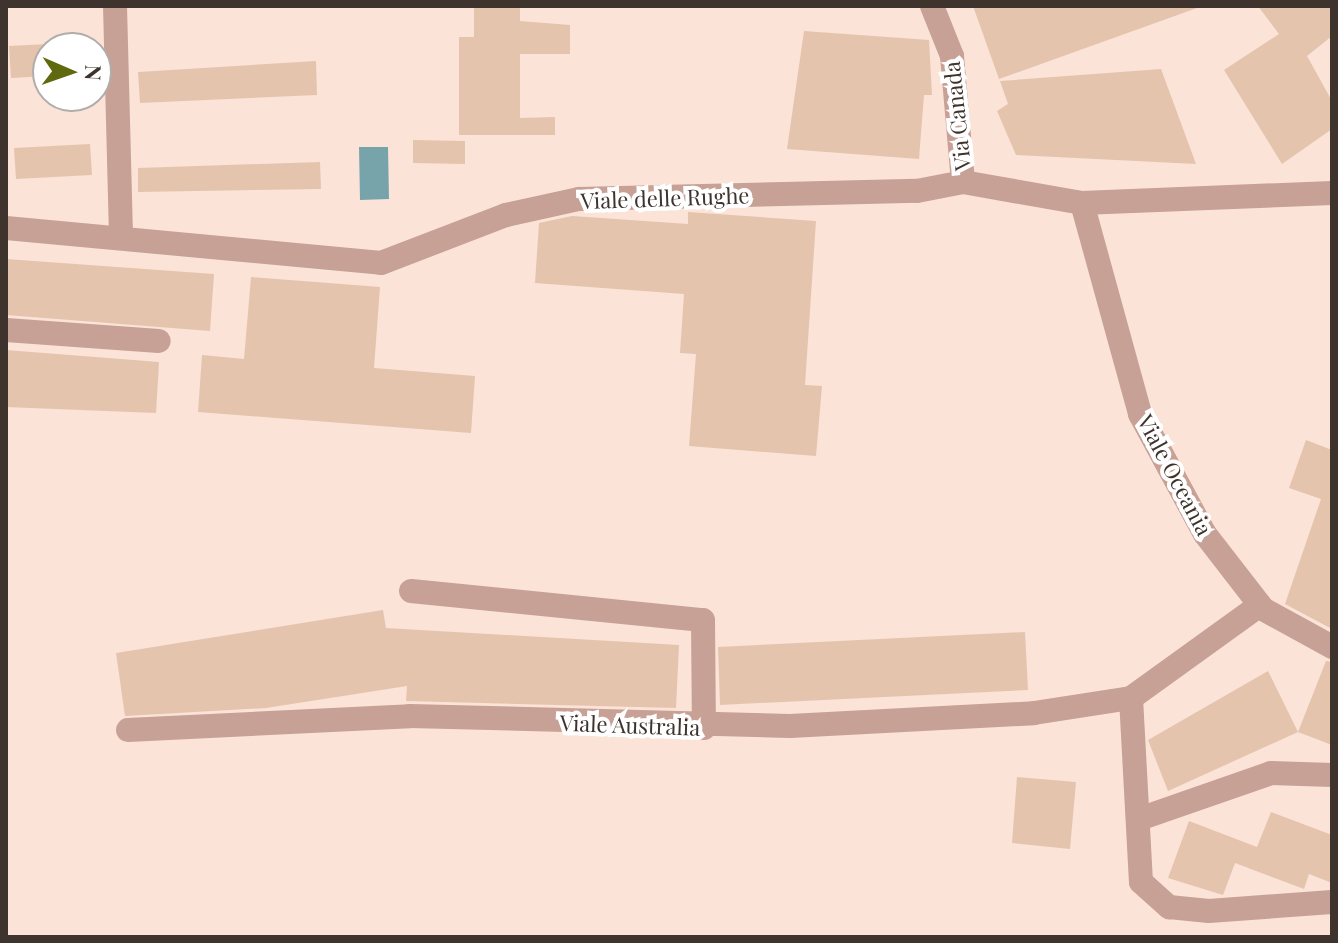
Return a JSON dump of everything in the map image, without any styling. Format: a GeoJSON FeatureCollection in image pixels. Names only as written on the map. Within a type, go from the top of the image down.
{"type":"FeatureCollection","features":[{"type":"Feature","properties":{"kind":"street"},"geometry":{"type":"LineString","coordinates":[[115,6],[121,236]]}},
{"type":"Feature","properties":{"kind":"street","name":"Via Canada"},"geometry":{"type":"LineString","coordinates":[[932,6],[952,56],[963,182]]}},
{"type":"Feature","properties":{"kind":"street","name":"Viale delle Rughe"},"geometry":{"type":"LineString","coordinates":[[6,228],[121,236],[381,263],[506,215],[579,199],[917,191],[963,182],[1082,203],[1332,193]]}},
{"type":"Feature","properties":{"kind":"street","name":"Viale Oceania"},"geometry":{"type":"LineString","coordinates":[[1082,203],[1140,414],[1205,534],[1260,605],[1332,647]]}},
{"type":"Feature","properties":{"kind":"street"},"geometry":{"type":"LineString","coordinates":[[6,330],[159,341]]}},
{"type":"Feature","properties":{"kind":"street"},"geometry":{"type":"LineString","coordinates":[[411,591],[703,620],[704,728]]}},
{"type":"Feature","properties":{"kind":"street","name":"Viale Australia"},"geometry":{"type":"LineString","coordinates":[[128,730],[410,716],[704,728],[961,719],[1131,698],[1260,605]]}},
{"type":"Feature","properties":{"kind":"street"},"geometry":{"type":"LineString","coordinates":[[1131,698],[1142,818],[1141,882],[1169,907],[1332,902]]}},
{"type":"Feature","properties":{"kind":"street"},"geometry":{"type":"LineString","coordinates":[[1142,818],[1271,773],[1332,775]]}},
{"type":"Feature","properties":{"kind":"water"},"geometry":{"type":"Polygon","coordinates":[[[359,147],[388,147],[389,199],[360,200],[359,147]]]}},
{"type":"Feature","properties":{"kind":"building"},"geometry":{"type":"Polygon","coordinates":[[[474,6],[520,6],[520,21],[570,25],[570,54],[520,54],[520,118],[555,117],[555,135],[459,135],[459,37],[474,37],[474,6]]]}},
{"type":"Feature","properties":{"kind":"building"},"geometry":{"type":"Polygon","coordinates":[[[973,6],[1196,6],[1197,8],[999,79],[973,6]]]}},
{"type":"Feature","properties":{"kind":"building"},"geometry":{"type":"Polygon","coordinates":[[[1258,6],[1332,6],[1332,36],[1307,56],[1332,101],[1332,129],[1282,164],[1224,70],[1279,34],[1258,6]]]}},
{"type":"Feature","properties":{"kind":"building"},"geometry":{"type":"Polygon","coordinates":[[[804,31],[929,40],[932,95],[924,95],[919,159],[787,149],[804,31]]]}},
{"type":"Feature","properties":{"kind":"building"},"geometry":{"type":"Polygon","coordinates":[[[32,45],[32,77],[11,78],[9,46],[32,45]]]}},
{"type":"Feature","properties":{"kind":"building"},"geometry":{"type":"Polygon","coordinates":[[[316,61],[317,95],[140,103],[138,72],[316,61]]]}},
{"type":"Feature","properties":{"kind":"building"},"geometry":{"type":"Polygon","coordinates":[[[1161,69],[1196,164],[1016,155],[997,111],[1008,104],[1000,81],[1161,69]]]}},
{"type":"Feature","properties":{"kind":"building"},"geometry":{"type":"Polygon","coordinates":[[[413,140],[465,141],[465,164],[413,163],[413,140]]]}},
{"type":"Feature","properties":{"kind":"building"},"geometry":{"type":"Polygon","coordinates":[[[90,144],[92,175],[16,179],[14,148],[90,144]]]}},
{"type":"Feature","properties":{"kind":"building"},"geometry":{"type":"Polygon","coordinates":[[[320,162],[321,189],[138,192],[138,168],[320,162]]]}},
{"type":"Feature","properties":{"kind":"building"},"geometry":{"type":"Polygon","coordinates":[[[688,212],[816,221],[805,385],[822,386],[816,456],[689,446],[696,354],[680,353],[684,294],[535,283],[539,223],[572,216],[688,224],[688,212]]]}},
{"type":"Feature","properties":{"kind":"building"},"geometry":{"type":"Polygon","coordinates":[[[6,259],[214,274],[210,331],[6,315],[6,259]]]}},
{"type":"Feature","properties":{"kind":"building"},"geometry":{"type":"Polygon","coordinates":[[[251,277],[380,287],[374,368],[475,376],[471,433],[198,412],[202,355],[244,359],[251,277]]]}},
{"type":"Feature","properties":{"kind":"building"},"geometry":{"type":"Polygon","coordinates":[[[6,350],[159,362],[156,413],[6,407],[6,350]]]}},
{"type":"Feature","properties":{"kind":"building"},"geometry":{"type":"Polygon","coordinates":[[[1306,440],[1332,450],[1332,629],[1285,604],[1321,499],[1289,488],[1306,440]]]}},
{"type":"Feature","properties":{"kind":"building"},"geometry":{"type":"Polygon","coordinates":[[[383,610],[386,628],[679,645],[676,708],[406,701],[407,686],[266,708],[125,716],[116,653],[383,610]]]}},
{"type":"Feature","properties":{"kind":"building"},"geometry":{"type":"Polygon","coordinates":[[[1025,632],[1028,690],[720,705],[718,647],[1025,632]]]}},
{"type":"Feature","properties":{"kind":"building"},"geometry":{"type":"Polygon","coordinates":[[[1326,661],[1332,662],[1332,745],[1298,732],[1326,661]]]}},
{"type":"Feature","properties":{"kind":"building"},"geometry":{"type":"Polygon","coordinates":[[[1268,671],[1298,732],[1168,791],[1148,740],[1268,671]]]}},
{"type":"Feature","properties":{"kind":"building"},"geometry":{"type":"Polygon","coordinates":[[[1017,777],[1076,782],[1070,849],[1012,843],[1017,777]]]}},
{"type":"Feature","properties":{"kind":"building"},"geometry":{"type":"Polygon","coordinates":[[[1271,812],[1332,835],[1332,883],[1309,874],[1304,889],[1235,863],[1223,895],[1168,878],[1189,821],[1257,847],[1271,812]]]}}]}
